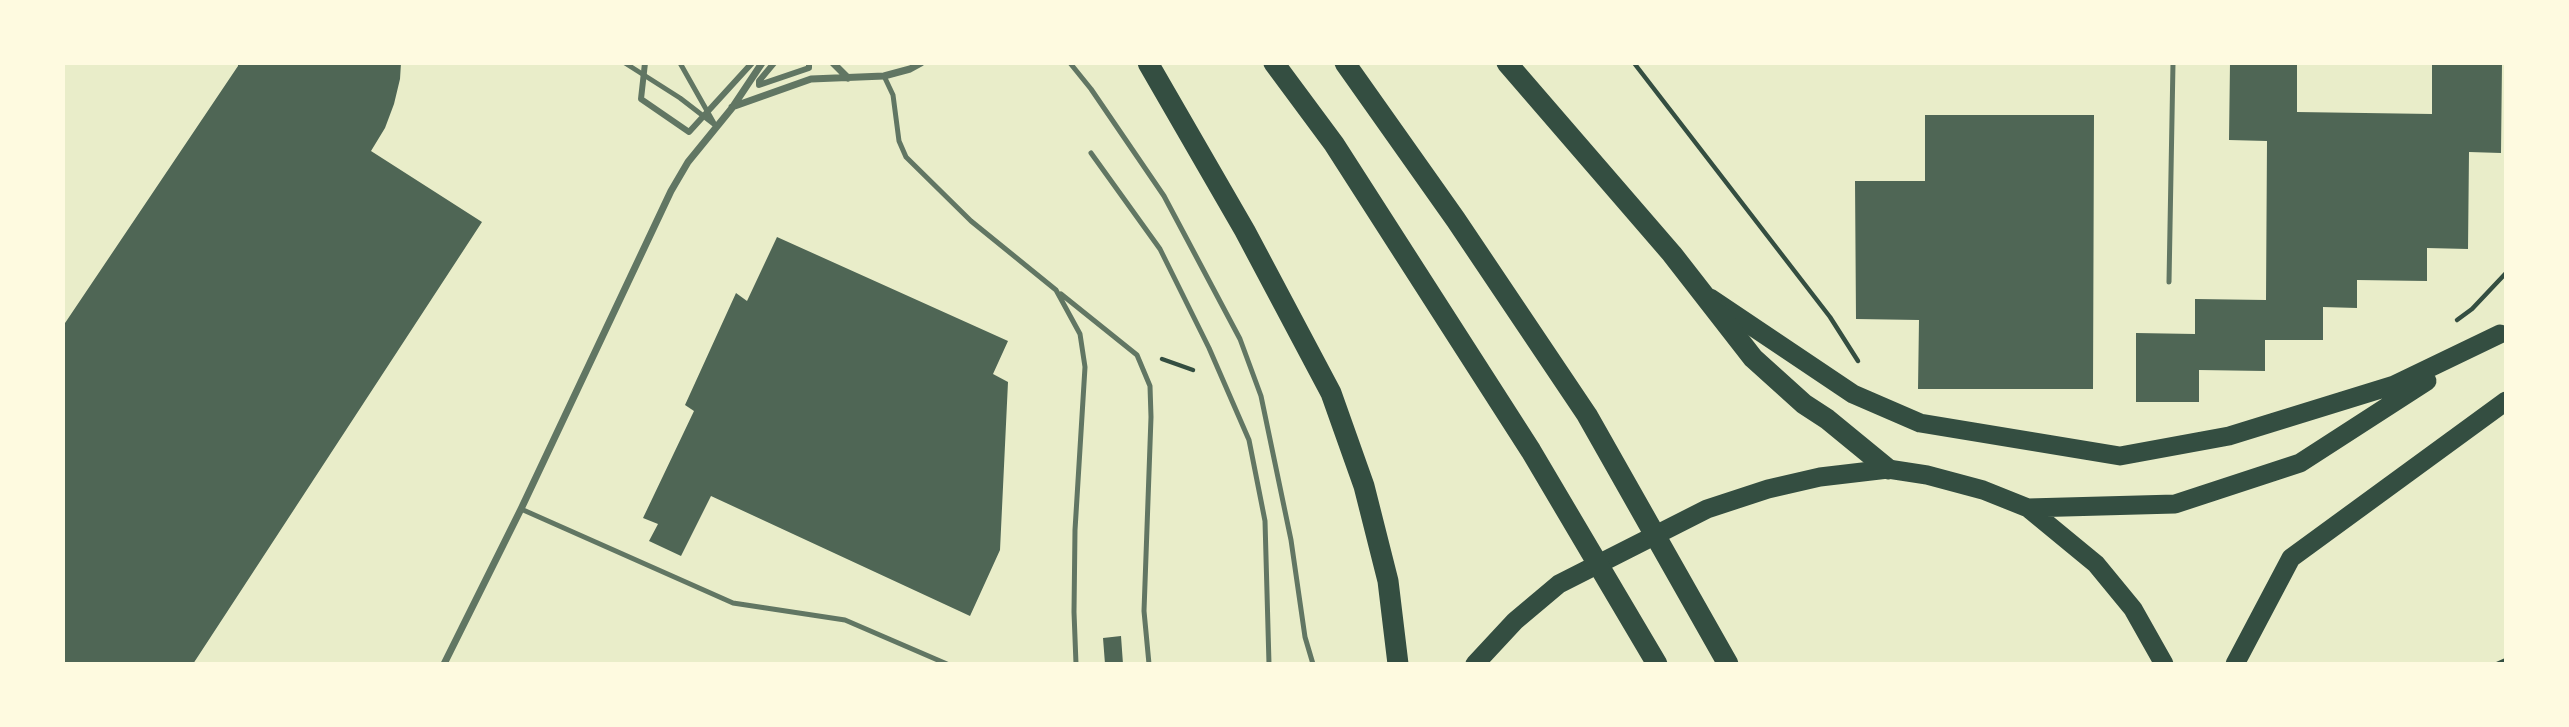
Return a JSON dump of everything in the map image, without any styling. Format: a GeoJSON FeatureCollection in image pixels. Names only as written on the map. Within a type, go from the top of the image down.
{"type":"FeatureCollection","features":[{"type":"Feature","properties":{"kind":"highway"},"geometry":{"type":"LineString","coordinates":[[1148,63],[1245,231],[1331,394],[1364,486],[1388,581],[1398,664]]}},
{"type":"Feature","properties":{"kind":"highway"},"geometry":{"type":"LineString","coordinates":[[1274,63],[1334,144],[1531,451],[1657,664]]}},
{"type":"Feature","properties":{"kind":"highway"},"geometry":{"type":"LineString","coordinates":[[1345,63],[1456,220],[1587,415],[1726,659]]}},
{"type":"Feature","properties":{"kind":"highway"},"geometry":{"type":"LineString","coordinates":[[1507,63],[1672,254],[1753,358],[1804,404],[1827,419],[1888,469]]}},
{"type":"Feature","properties":{"kind":"highway"},"geometry":{"type":"LineString","coordinates":[[1701,292],[1853,394],[1920,423],[2120,456],[2230,436],[2394,386],[2503,332]]}},
{"type":"Feature","properties":{"kind":"highway"},"geometry":{"type":"LineString","coordinates":[[2028,508],[2175,503],[2300,463],[2503,332]]}},
{"type":"Feature","properties":{"kind":"highway"},"geometry":{"type":"LineString","coordinates":[[2235,664],[2237,655],[2291,558],[2506,401]]}},
{"type":"Feature","properties":{"kind":"highway"},"geometry":{"type":"LineString","coordinates":[[1475,664],[1515,621],[1559,584],[1707,509],[1768,489],[1820,477],[1888,469],[1927,475],[1972,487],[2028,508],[2096,564],[2133,609],[2164,664]]}},
{"type":"Feature","properties":{"kind":"street"},"geometry":{"type":"LineString","coordinates":[[645,63],[641,99],[689,132],[752,63]]}},
{"type":"Feature","properties":{"kind":"street"},"geometry":{"type":"LineString","coordinates":[[444,664],[521,509],[671,191],[688,162],[715,125],[732,108],[762,63]]}},
{"type":"Feature","properties":{"kind":"street"},"geometry":{"type":"LineString","coordinates":[[774,63],[759,80],[760,85],[809,68],[809,63]]}},
{"type":"Feature","properties":{"kind":"street"},"geometry":{"type":"LineString","coordinates":[[833,63],[849,78]]}},
{"type":"Feature","properties":{"kind":"street"},"geometry":{"type":"LineString","coordinates":[[732,108],[811,79],[884,76],[921,63]]}},
{"type":"Feature","properties":{"kind":"lane"},"geometry":{"type":"LineString","coordinates":[[625,63],[680,98],[715,125]]}},
{"type":"Feature","properties":{"kind":"lane"},"geometry":{"type":"LineString","coordinates":[[680,63],[715,125]]}},
{"type":"Feature","properties":{"kind":"lane"},"geometry":{"type":"LineString","coordinates":[[1070,63],[1091,89],[1164,196],[1240,339],[1261,396],[1313,664]]}},
{"type":"Feature","properties":{"kind":"lane"},"geometry":{"type":"LineString","coordinates":[[2169,282],[2173,63]]}},
{"type":"Feature","properties":{"kind":"lane"},"geometry":{"type":"LineString","coordinates":[[884,76],[893,95],[899,141],[906,157],[971,221],[1137,355],[1150,386],[1151,405],[1144,611],[1149,664]]}},
{"type":"Feature","properties":{"kind":"lane"},"geometry":{"type":"LineString","coordinates":[[1091,153],[1160,249],[1249,440],[1265,521],[1269,664]]}},
{"type":"Feature","properties":{"kind":"lane"},"geometry":{"type":"LineString","coordinates":[[1056,290],[1080,334],[1084,351],[1076,530],[1076,664]]}},
{"type":"Feature","properties":{"kind":"lane"},"geometry":{"type":"LineString","coordinates":[[521,509],[733,603],[845,620],[947,664]]}},
{"type":"Feature","properties":{"kind":"path"},"geometry":{"type":"LineString","coordinates":[[1634,63],[1830,317],[1859,363]]}},
{"type":"Feature","properties":{"kind":"path"},"geometry":{"type":"LineString","coordinates":[[2451,324],[2472,309],[2506,273]]}},
{"type":"Feature","properties":{"kind":"path"},"geometry":{"type":"LineString","coordinates":[[1137,355],[1192,369],[1230,395]]}},
{"type":"Feature","properties":{"kind":"path"},"geometry":{"type":"LineString","coordinates":[[2497,664],[2506,660]]}},
{"type":"Feature","properties":{"kind":"building"},"geometry":{"type":"Polygon","coordinates":[[[238,63],[401,63],[394,104],[385,128],[371,151],[482,222],[193,664],[63,664],[63,326],[238,63]]]}},
{"type":"Feature","properties":{"kind":"building"},"geometry":{"type":"Polygon","coordinates":[[[2230,63],[2297,63],[2297,112],[2432,114],[2432,63],[2502,63],[2501,153],[2469,152],[2468,249],[2427,248],[2427,281],[2357,280],[2357,308],[2323,307],[2323,340],[2265,340],[2265,371],[2199,370],[2199,402],[2136,402],[2136,333],[2195,334],[2195,299],[2266,300],[2267,141],[2229,140],[2230,63]]]}},
{"type":"Feature","properties":{"kind":"building"},"geometry":{"type":"Polygon","coordinates":[[[1925,115],[2094,115],[2093,389],[1918,389],[1919,320],[1856,319],[1855,181],[1925,181],[1925,115]]]}},
{"type":"Feature","properties":{"kind":"building"},"geometry":{"type":"Polygon","coordinates":[[[777,237],[1008,341],[993,374],[1008,382],[1000,550],[970,616],[711,496],[681,556],[649,541],[658,524],[643,518],[694,411],[685,405],[736,293],[747,301],[777,237]]]}},
{"type":"Feature","properties":{"kind":"building"},"geometry":{"type":"Polygon","coordinates":[[[1121,636],[1123,664],[1105,664],[1103,638],[1121,636]]]}}]}
